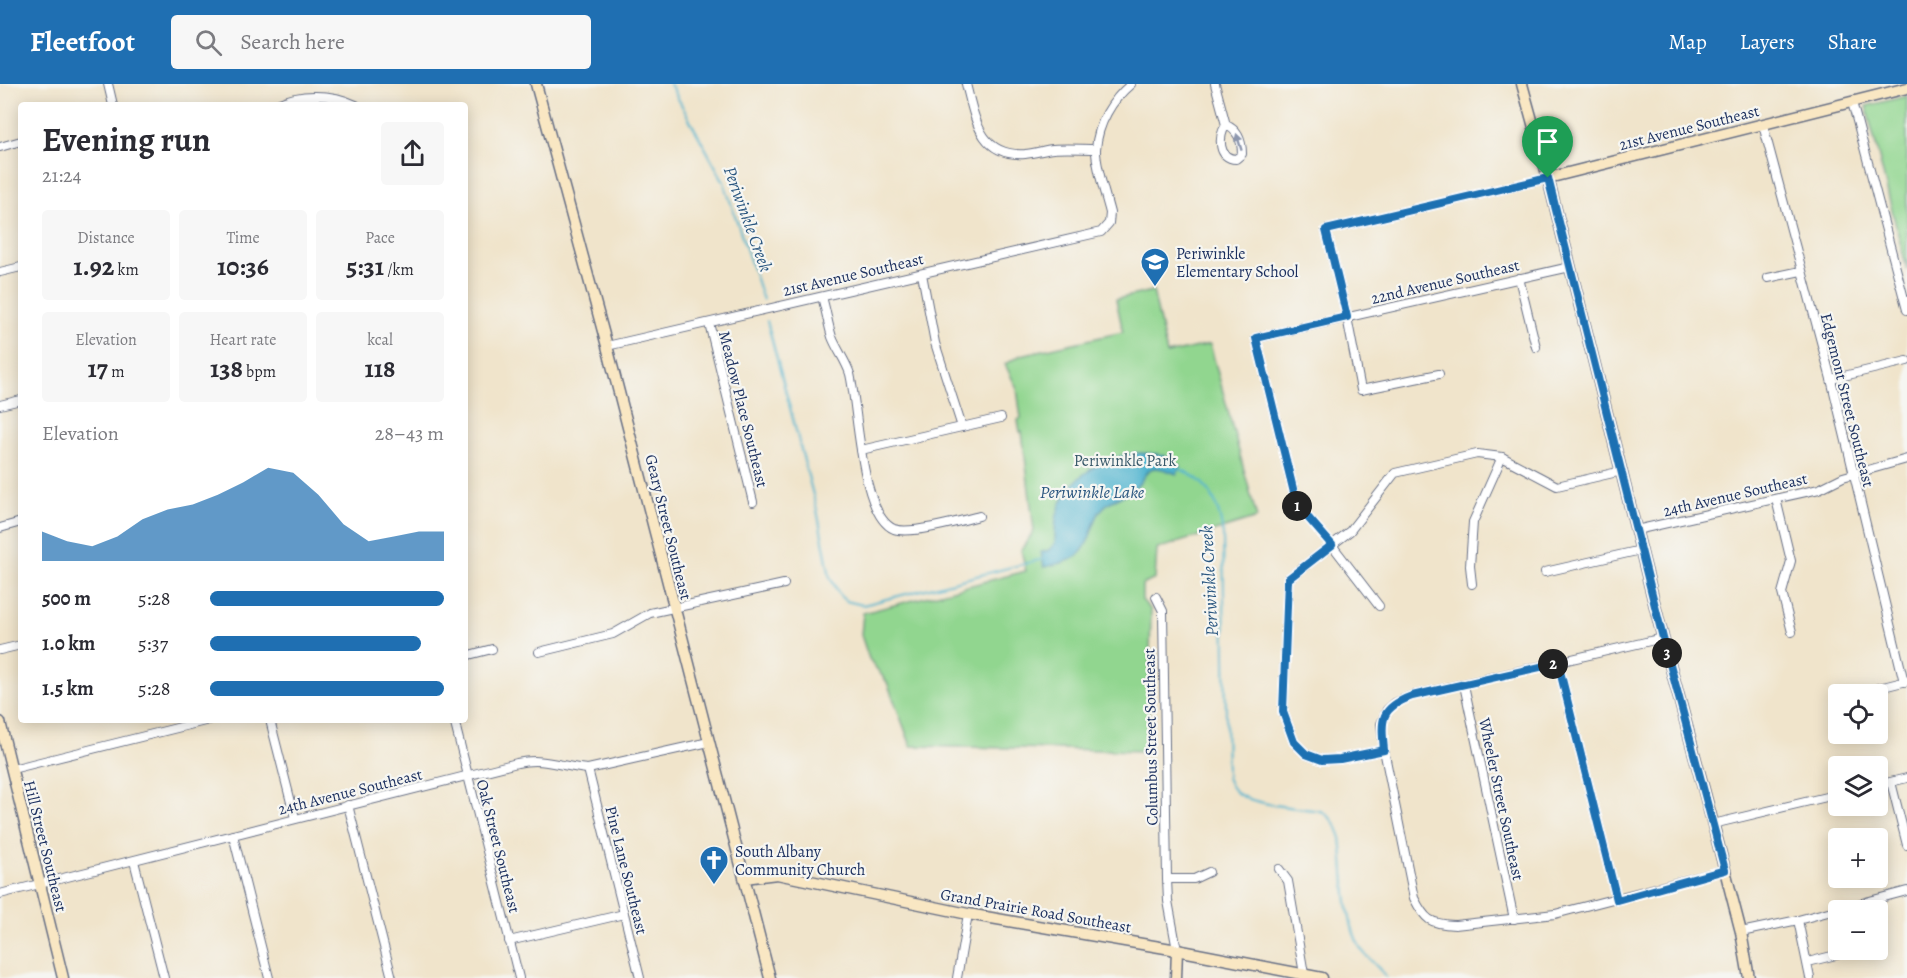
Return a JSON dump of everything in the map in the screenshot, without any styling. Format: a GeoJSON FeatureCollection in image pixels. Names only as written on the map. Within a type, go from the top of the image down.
{"type":"FeatureCollection","features":[{"type":"Feature","properties":{"kind":"main road","name":"Geary Street Southeast"},"geometry":{"type":"LineString","coordinates":[[536,84],[607,346],[770,978]]}},
{"type":"Feature","properties":{"kind":"main road"},"geometry":{"type":"LineString","coordinates":[[1522,84],[1548,178],[1663,638],[1741,932],[1749,978]]}},
{"type":"Feature","properties":{"kind":"main road","name":"21st Avenue Southeast"},"geometry":{"type":"LineString","coordinates":[[1548,178],[1907,88]]}},
{"type":"Feature","properties":{"kind":"main road","name":"Hill Street Southeast"},"geometry":{"type":"LineString","coordinates":[[0,722],[63,978]]}},
{"type":"Feature","properties":{"kind":"main road","name":"Grand Prairie Road Southeast"},"geometry":{"type":"LineString","coordinates":[[745,878],[777,874],[968,914],[1322,978]]}},
{"type":"Feature","properties":{"kind":"main road","name":"Columbus Street Southeast"},"geometry":{"type":"LineString","coordinates":[[1176,950],[1176,978]]}},
{"type":"Feature","properties":{"kind":"street"},"geometry":{"type":"LineString","coordinates":[[108,84],[112,102]]}},
{"type":"Feature","properties":{"kind":"street"},"geometry":{"type":"LineString","coordinates":[[966,84],[974,117],[988,142],[1000,151],[1026,154],[1052,149],[1095,149],[1105,115],[1121,93],[1131,84]]}},
{"type":"Feature","properties":{"kind":"street"},"geometry":{"type":"LineString","coordinates":[[1215,84],[1226,125]]}},
{"type":"Feature","properties":{"kind":"street"},"geometry":{"type":"LineString","coordinates":[[280,102],[286,99],[313,96],[344,99],[350,102]]}},
{"type":"Feature","properties":{"kind":"street"},"geometry":{"type":"LineString","coordinates":[[1852,102],[1907,310]]}},
{"type":"Feature","properties":{"kind":"street","name":"Edgemont Street Southeast"},"geometry":{"type":"LineString","coordinates":[[1763,125],[1831,379],[1905,682]]}},
{"type":"Feature","properties":{"kind":"street"},"geometry":{"type":"LineString","coordinates":[[0,147],[18,142]]}},
{"type":"Feature","properties":{"kind":"street","name":"21st Avenue Southeast"},"geometry":{"type":"LineString","coordinates":[[607,346],[1096,233],[1105,229],[1109,224],[1110,213],[1095,149]]}},
{"type":"Feature","properties":{"kind":"street"},"geometry":{"type":"LineString","coordinates":[[995,161],[1000,151]]}},
{"type":"Feature","properties":{"kind":"street"},"geometry":{"type":"LineString","coordinates":[[1439,374],[1361,390],[1347,317],[1326,230],[1548,178]]}},
{"type":"Feature","properties":{"kind":"street","name":"22nd Avenue Southeast"},"geometry":{"type":"LineString","coordinates":[[1332,545],[1297,505],[1256,338],[1570,267]]}},
{"type":"Feature","properties":{"kind":"street"},"geometry":{"type":"LineString","coordinates":[[0,272],[18,268]]}},
{"type":"Feature","properties":{"kind":"street"},"geometry":{"type":"LineString","coordinates":[[1768,278],[1801,271]]}},
{"type":"Feature","properties":{"kind":"street"},"geometry":{"type":"LineString","coordinates":[[922,274],[935,343],[962,427]]}},
{"type":"Feature","properties":{"kind":"street"},"geometry":{"type":"LineString","coordinates":[[1519,279],[1536,347]]}},
{"type":"Feature","properties":{"kind":"street"},"geometry":{"type":"LineString","coordinates":[[822,297],[832,338],[849,372],[861,450],[875,506],[882,519],[892,528],[905,531],[979,516]]}},
{"type":"Feature","properties":{"kind":"street","name":"Meadow Place Southeast"},"geometry":{"type":"LineString","coordinates":[[709,323],[753,502]]}},
{"type":"Feature","properties":{"kind":"street"},"geometry":{"type":"LineString","coordinates":[[1831,379],[1907,361]]}},
{"type":"Feature","properties":{"kind":"street"},"geometry":{"type":"LineString","coordinates":[[0,405],[18,401]]}},
{"type":"Feature","properties":{"kind":"street"},"geometry":{"type":"LineString","coordinates":[[861,450],[1001,418]]}},
{"type":"Feature","properties":{"kind":"street"},"geometry":{"type":"LineString","coordinates":[[1384,750],[1340,759],[1322,760],[1306,754],[1294,742],[1283,712],[1288,579],[1350,531],[1395,473],[1478,454],[1502,457],[1557,486],[1622,471]]}},
{"type":"Feature","properties":{"kind":"street"},"geometry":{"type":"LineString","coordinates":[[1472,584],[1470,566],[1473,522],[1502,457]]}},
{"type":"Feature","properties":{"kind":"street","name":"24th Avenue Southeast"},"geometry":{"type":"LineString","coordinates":[[1636,530],[1819,489],[1843,477],[1907,459]]}},
{"type":"Feature","properties":{"kind":"street"},"geometry":{"type":"LineString","coordinates":[[1776,499],[1791,561],[1782,593],[1792,632]]}},
{"type":"Feature","properties":{"kind":"street"},"geometry":{"type":"LineString","coordinates":[[0,528],[18,523]]}},
{"type":"Feature","properties":{"kind":"street"},"geometry":{"type":"LineString","coordinates":[[1332,545],[1378,606]]}},
{"type":"Feature","properties":{"kind":"street"},"geometry":{"type":"LineString","coordinates":[[1545,572],[1641,550]]}},
{"type":"Feature","properties":{"kind":"street"},"geometry":{"type":"LineString","coordinates":[[539,652],[614,634],[650,614],[784,584]]}},
{"type":"Feature","properties":{"kind":"street","name":"Columbus Street Southeast"},"geometry":{"type":"LineString","coordinates":[[1156,597],[1163,611],[1167,879],[1176,950]]}},
{"type":"Feature","properties":{"kind":"street"},"geometry":{"type":"LineString","coordinates":[[1663,638],[1412,696],[1395,703],[1387,710],[1381,724],[1384,750],[1414,898],[1427,919],[1439,924],[1455,925],[1555,914],[1617,900],[1725,870]]}},
{"type":"Feature","properties":{"kind":"street"},"geometry":{"type":"LineString","coordinates":[[0,650],[18,646]]}},
{"type":"Feature","properties":{"kind":"street"},"geometry":{"type":"LineString","coordinates":[[468,655],[492,649]]}},
{"type":"Feature","properties":{"kind":"street"},"geometry":{"type":"LineString","coordinates":[[1558,663],[1617,900]]}},
{"type":"Feature","properties":{"kind":"street"},"geometry":{"type":"LineString","coordinates":[[1888,686],[1905,682]]}},
{"type":"Feature","properties":{"kind":"street","name":"Wheeler Street Southeast"},"geometry":{"type":"LineString","coordinates":[[1464,685],[1514,919]]}},
{"type":"Feature","properties":{"kind":"street"},"geometry":{"type":"LineString","coordinates":[[12,769],[197,723]]}},
{"type":"Feature","properties":{"kind":"street"},"geometry":{"type":"LineString","coordinates":[[271,723],[295,818]]}},
{"type":"Feature","properties":{"kind":"street","name":"Oak Street Southeast"},"geometry":{"type":"LineString","coordinates":[[455,723],[519,978]]}},
{"type":"Feature","properties":{"kind":"street","name":"24th Avenue Southeast"},"geometry":{"type":"LineString","coordinates":[[0,894],[295,818],[530,761],[544,760],[588,769],[709,742]]}},
{"type":"Feature","properties":{"kind":"street","name":"Pine Lane Southeast"},"geometry":{"type":"LineString","coordinates":[[588,769],[640,978]]}},
{"type":"Feature","properties":{"kind":"street"},"geometry":{"type":"LineString","coordinates":[[1888,783],[1907,778]]}},
{"type":"Feature","properties":{"kind":"street"},"geometry":{"type":"LineString","coordinates":[[1891,782],[1907,845]]}},
{"type":"Feature","properties":{"kind":"street"},"geometry":{"type":"LineString","coordinates":[[1713,824],[1828,797]]}},
{"type":"Feature","properties":{"kind":"street"},"geometry":{"type":"LineString","coordinates":[[348,805],[392,978]]}},
{"type":"Feature","properties":{"kind":"street"},"geometry":{"type":"LineString","coordinates":[[233,835],[269,978]]}},
{"type":"Feature","properties":{"kind":"street"},"geometry":{"type":"LineString","coordinates":[[134,861],[164,978]]}},
{"type":"Feature","properties":{"kind":"street"},"geometry":{"type":"LineString","coordinates":[[1279,868],[1288,881],[1304,974]]}},
{"type":"Feature","properties":{"kind":"street"},"geometry":{"type":"LineString","coordinates":[[1167,879],[1194,879],[1209,872]]}},
{"type":"Feature","properties":{"kind":"street"},"geometry":{"type":"LineString","coordinates":[[1741,932],[1798,920],[1907,891]]}},
{"type":"Feature","properties":{"kind":"street"},"geometry":{"type":"LineString","coordinates":[[509,941],[624,914]]}},
{"type":"Feature","properties":{"kind":"street"},"geometry":{"type":"LineString","coordinates":[[957,978],[968,914]]}},
{"type":"Feature","properties":{"kind":"street"},"geometry":{"type":"LineString","coordinates":[[1798,920],[1810,978]]}},
{"type":"Feature","properties":{"kind":"street"},"geometry":{"type":"LineString","coordinates":[[1808,962],[1828,957]]}},
{"type":"Feature","properties":{"kind":"green space"},"geometry":{"type":"Polygon","coordinates":[[[1907,96],[1907,270],[1866,106],[1907,96]]]}},
{"type":"Feature","properties":{"kind":"green space","name":"Periwinkle Park"},"geometry":{"type":"Polygon","coordinates":[[[1153,291],[1167,354],[1210,344],[1257,518],[1157,549],[1155,579],[1142,585],[1142,600],[1151,610],[1148,751],[911,746],[887,682],[869,659],[861,635],[863,613],[1026,571],[1021,550],[1034,531],[1022,432],[1020,432],[1018,420],[1021,418],[1017,389],[1005,364],[1021,355],[1123,332],[1116,299],[1153,291]]]}},
{"type":"Feature","properties":{"kind":"water","name":"Periwinkle Lake"},"geometry":{"type":"Polygon","coordinates":[[[1135,453],[1160,455],[1170,458],[1181,466],[1177,474],[1158,468],[1149,470],[1132,491],[1103,508],[1087,542],[1078,555],[1064,562],[1044,567],[1041,552],[1049,550],[1055,543],[1056,519],[1067,493],[1075,483],[1096,466],[1108,460],[1135,453]]]}},
{"type":"Feature","properties":{"kind":"waterway","name":"Periwinkle Creek"},"geometry":{"type":"LineString","coordinates":[[670,84],[724,182],[763,300]]}},
{"type":"Feature","properties":{"kind":"waterway","name":"Periwinkle Creek"},"geometry":{"type":"LineString","coordinates":[[767,321],[817,510],[830,577],[840,596],[846,601],[863,605],[1043,559]]}},
{"type":"Feature","properties":{"kind":"waterway","name":"Periwinkle Creek"},"geometry":{"type":"LineString","coordinates":[[1177,468],[1205,486],[1219,512],[1223,535],[1227,777],[1235,791],[1244,797],[1277,805],[1321,811],[1331,819],[1341,838],[1348,910],[1355,938],[1364,953],[1386,977]]}},
{"type":"Feature","properties":{"kind":"place","name":"Periwinkle Elementary School"},"geometry":{"type":"Point","coordinates":[1155,288]}},
{"type":"Feature","properties":{"kind":"place","name":"South Albany Community Church"},"geometry":{"type":"Point","coordinates":[714,886]}},
{"type":"Feature","properties":{"kind":"route"},"geometry":{"type":"LineString","coordinates":[[1548,178],[1663,638],[1725,870],[1617,900],[1558,663],[1412,696],[1395,703],[1387,710],[1381,724],[1384,750],[1340,759],[1322,760],[1306,754],[1294,742],[1283,712],[1288,579],[1332,545],[1297,505],[1256,338],[1347,317],[1326,230],[1548,178]]}}]}
